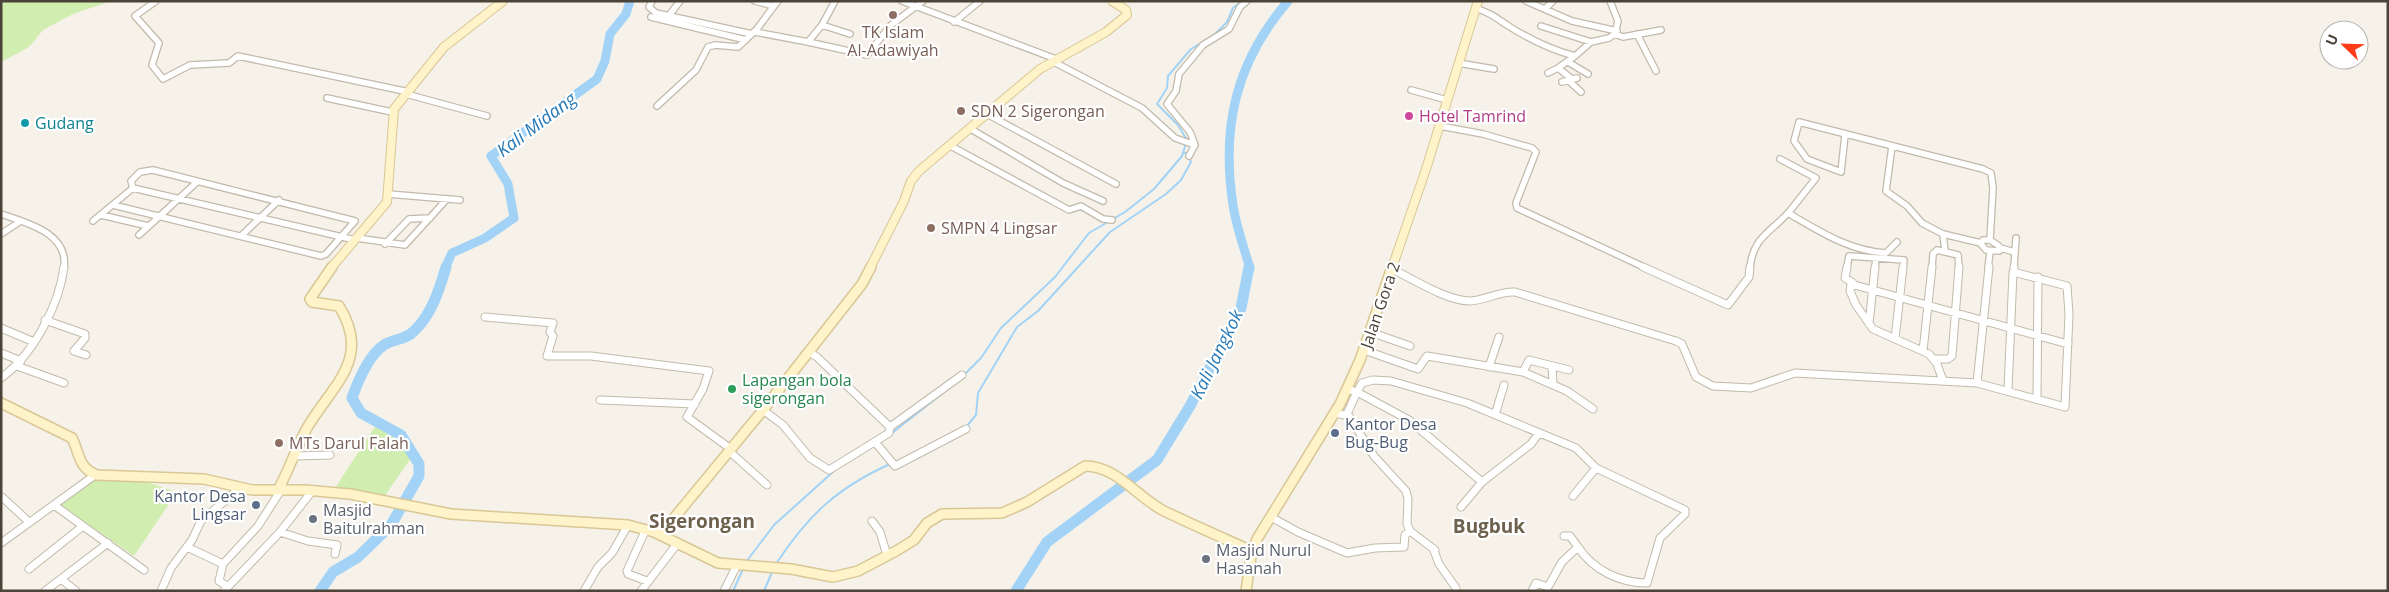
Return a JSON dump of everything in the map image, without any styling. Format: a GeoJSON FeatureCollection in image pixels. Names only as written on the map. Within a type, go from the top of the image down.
{"type":"FeatureCollection","features":[{"type":"Feature","properties":{"kind":"street"},"geometry":{"type":"LineString","coordinates":[[156,1],[135,16],[160,43],[152,65],[163,79],[190,65],[228,63],[238,56],[407,93],[487,116]]}},
{"type":"Feature","properties":{"kind":"street"},"geometry":{"type":"LineString","coordinates":[[313,490],[280,532],[226,589],[219,581],[223,564],[258,526],[280,490],[306,429],[340,377],[353,345],[345,313],[340,306],[312,302],[310,299],[322,278],[382,209],[388,194],[392,154],[392,112],[444,47],[503,1]]}},
{"type":"Feature","properties":{"kind":"street"},"geometry":{"type":"LineString","coordinates":[[652,1],[649,7],[652,11],[667,18],[746,40]]}},
{"type":"Feature","properties":{"kind":"street"},"geometry":{"type":"LineString","coordinates":[[667,18],[680,1]]}},
{"type":"Feature","properties":{"kind":"street"},"geometry":{"type":"LineString","coordinates":[[755,1],[776,4]]}},
{"type":"Feature","properties":{"kind":"street"},"geometry":{"type":"LineString","coordinates":[[808,42],[822,25],[835,1]]}},
{"type":"Feature","properties":{"kind":"street"},"geometry":{"type":"LineString","coordinates":[[902,1],[1054,60],[1142,108],[1173,136],[1194,145]]}},
{"type":"Feature","properties":{"kind":"street"},"geometry":{"type":"LineString","coordinates":[[651,17],[667,18],[808,42],[867,55],[885,32],[923,1]]}},
{"type":"Feature","properties":{"kind":"street"},"geometry":{"type":"LineString","coordinates":[[954,22],[980,1]]}},
{"type":"Feature","properties":{"kind":"street"},"geometry":{"type":"LineString","coordinates":[[660,535],[763,410],[867,277],[915,175],[1024,82],[1054,60],[1106,32],[1125,18],[1126,10],[1112,1]]}},
{"type":"Feature","properties":{"kind":"street"},"geometry":{"type":"LineString","coordinates":[[1189,156],[1194,145],[1189,128],[1167,104],[1176,91],[1177,77],[1202,45],[1229,29],[1240,7],[1247,1]]}},
{"type":"Feature","properties":{"kind":"street"},"geometry":{"type":"LineString","coordinates":[[1526,1],[1572,21],[1616,32],[1623,37],[1661,30]]}},
{"type":"Feature","properties":{"kind":"street"},"geometry":{"type":"LineString","coordinates":[[1545,9],[1553,1]]}},
{"type":"Feature","properties":{"kind":"street"},"geometry":{"type":"LineString","coordinates":[[1548,73],[1568,62],[1591,42],[1609,38],[1616,32],[1618,21],[1610,1]]}},
{"type":"Feature","properties":{"kind":"street"},"geometry":{"type":"LineString","coordinates":[[657,106],[696,70],[708,47],[715,45],[738,48],[753,33],[776,4]]}},
{"type":"Feature","properties":{"kind":"street"},"geometry":{"type":"LineString","coordinates":[[1477,5],[1492,13],[1508,26],[1549,49],[1575,56]]}},
{"type":"Feature","properties":{"kind":"street","name":"Jalan Gora 2"},"geometry":{"type":"LineString","coordinates":[[1246,591],[1252,551],[1335,413],[1348,389],[1364,350],[1440,126],[1477,5]]}},
{"type":"Feature","properties":{"kind":"street"},"geometry":{"type":"LineString","coordinates":[[822,25],[850,34]]}},
{"type":"Feature","properties":{"kind":"street"},"geometry":{"type":"LineString","coordinates":[[1541,26],[1591,42]]}},
{"type":"Feature","properties":{"kind":"street"},"geometry":{"type":"LineString","coordinates":[[1637,34],[1656,71]]}},
{"type":"Feature","properties":{"kind":"street"},"geometry":{"type":"LineString","coordinates":[[1568,62],[1588,74]]}},
{"type":"Feature","properties":{"kind":"street"},"geometry":{"type":"LineString","coordinates":[[1458,63],[1494,69]]}},
{"type":"Feature","properties":{"kind":"street"},"geometry":{"type":"LineString","coordinates":[[1558,68],[1581,92]]}},
{"type":"Feature","properties":{"kind":"street"},"geometry":{"type":"LineString","coordinates":[[1411,90],[1447,100]]}},
{"type":"Feature","properties":{"kind":"street"},"geometry":{"type":"LineString","coordinates":[[327,98],[392,112]]}},
{"type":"Feature","properties":{"kind":"street"},"geometry":{"type":"LineString","coordinates":[[987,114],[1116,184]]}},
{"type":"Feature","properties":{"kind":"street"},"geometry":{"type":"LineString","coordinates":[[1845,134],[1842,172],[1812,162],[1799,150],[1794,141],[1799,122],[1983,169],[1991,174],[1993,188],[1990,240]]}},
{"type":"Feature","properties":{"kind":"street"},"geometry":{"type":"LineString","coordinates":[[1440,126],[1483,134],[1532,148],[1536,152],[1516,203],[1517,208],[1728,305],[1749,277],[1751,255],[1759,239],[1788,213],[1816,178],[1780,159]]}},
{"type":"Feature","properties":{"kind":"street"},"geometry":{"type":"LineString","coordinates":[[970,128],[1048,174],[1103,201]]}},
{"type":"Feature","properties":{"kind":"street"},"geometry":{"type":"LineString","coordinates":[[950,145],[1068,209],[1073,210],[1081,206],[1103,219],[1112,220]]}},
{"type":"Feature","properties":{"kind":"street"},"geometry":{"type":"LineString","coordinates":[[1892,146],[1886,191],[1908,206],[1922,223],[1943,234],[1981,243],[1983,240],[1990,240],[2000,248],[2015,252]]}},
{"type":"Feature","properties":{"kind":"street"},"geometry":{"type":"LineString","coordinates":[[113,205],[321,256],[326,254],[354,222],[354,220],[278,200],[153,170],[146,170],[134,177],[131,184],[133,188]]}},
{"type":"Feature","properties":{"kind":"street"},"geometry":{"type":"LineString","coordinates":[[139,234],[197,182]]}},
{"type":"Feature","properties":{"kind":"street"},"geometry":{"type":"LineString","coordinates":[[133,188],[340,238],[385,244],[406,244],[447,198]]}},
{"type":"Feature","properties":{"kind":"street"},"geometry":{"type":"LineString","coordinates":[[93,221],[133,188]]}},
{"type":"Feature","properties":{"kind":"street"},"geometry":{"type":"LineString","coordinates":[[388,194],[460,200]]}},
{"type":"Feature","properties":{"kind":"street"},"geometry":{"type":"LineString","coordinates":[[241,236],[278,200]]}},
{"type":"Feature","properties":{"kind":"street"},"geometry":{"type":"LineString","coordinates":[[1788,213],[1846,245],[1858,249],[1886,253],[1897,242]]}},
{"type":"Feature","properties":{"kind":"street"},"geometry":{"type":"LineString","coordinates":[[1,214],[46,231],[62,250],[65,259],[62,279],[34,342],[19,363],[1,378]]}},
{"type":"Feature","properties":{"kind":"street"},"geometry":{"type":"LineString","coordinates":[[101,215],[148,226]]}},
{"type":"Feature","properties":{"kind":"street"},"geometry":{"type":"LineString","coordinates":[[385,244],[409,218],[419,215],[430,218]]}},
{"type":"Feature","properties":{"kind":"street"},"geometry":{"type":"LineString","coordinates":[[1,234],[22,222]]}},
{"type":"Feature","properties":{"kind":"street"},"geometry":{"type":"LineString","coordinates":[[1943,234],[1945,251]]}},
{"type":"Feature","properties":{"kind":"street"},"geometry":{"type":"LineString","coordinates":[[2008,391],[2016,238]]}},
{"type":"Feature","properties":{"kind":"street"},"geometry":{"type":"LineString","coordinates":[[1981,243],[1983,248],[1990,252],[1997,252],[2000,248]]}},
{"type":"Feature","properties":{"kind":"street"},"geometry":{"type":"LineString","coordinates":[[1923,351],[1933,254],[1937,250],[1945,251],[1960,256],[1952,356],[1948,360],[1934,359]]}},
{"type":"Feature","properties":{"kind":"street"},"geometry":{"type":"LineString","coordinates":[[1977,382],[1990,252]]}},
{"type":"Feature","properties":{"kind":"street"},"geometry":{"type":"LineString","coordinates":[[1895,339],[1900,297],[1904,260],[1849,256],[1845,278],[1853,283],[1872,288],[1900,297],[1955,314],[1983,322],[2068,344]]}},
{"type":"Feature","properties":{"kind":"street"},"geometry":{"type":"LineString","coordinates":[[1868,324],[1876,258]]}},
{"type":"Feature","properties":{"kind":"street"},"geometry":{"type":"LineString","coordinates":[[1392,269],[1463,301],[1484,298],[1501,292],[1514,292],[1676,341],[1682,344],[1696,377],[1706,384],[1751,388],[1795,373],[1977,382],[2062,407],[2066,406],[2069,288],[2064,284],[2014,271]]}},
{"type":"Feature","properties":{"kind":"street"},"geometry":{"type":"LineString","coordinates":[[2037,399],[2038,277]]}},
{"type":"Feature","properties":{"kind":"street"},"geometry":{"type":"LineString","coordinates":[[1853,283],[1850,285],[1851,296],[1868,324],[1873,329],[1923,351],[1934,359],[1943,381]]}},
{"type":"Feature","properties":{"kind":"street"},"geometry":{"type":"LineString","coordinates":[[485,317],[552,323],[550,333],[553,336],[546,356],[591,356],[709,371],[695,404],[687,413],[688,418],[730,450],[767,485]]}},
{"type":"Feature","properties":{"kind":"street"},"geometry":{"type":"LineString","coordinates":[[45,320],[85,334],[86,336],[74,350],[86,355]]}},
{"type":"Feature","properties":{"kind":"street"},"geometry":{"type":"LineString","coordinates":[[1,328],[34,342]]}},
{"type":"Feature","properties":{"kind":"street"},"geometry":{"type":"LineString","coordinates":[[1370,332],[1410,346]]}},
{"type":"Feature","properties":{"kind":"street"},"geometry":{"type":"LineString","coordinates":[[1489,367],[1500,337]]}},
{"type":"Feature","properties":{"kind":"street"},"geometry":{"type":"LineString","coordinates":[[1364,350],[1418,369],[1426,356],[1523,372],[1553,383],[1593,409]]}},
{"type":"Feature","properties":{"kind":"street"},"geometry":{"type":"LineString","coordinates":[[808,352],[825,364],[890,428]]}},
{"type":"Feature","properties":{"kind":"street"},"geometry":{"type":"LineString","coordinates":[[1,353],[64,383]]}},
{"type":"Feature","properties":{"kind":"street"},"geometry":{"type":"LineString","coordinates":[[1523,372],[1529,360],[1569,370]]}},
{"type":"Feature","properties":{"kind":"street"},"geometry":{"type":"LineString","coordinates":[[1552,366],[1553,383]]}},
{"type":"Feature","properties":{"kind":"street"},"geometry":{"type":"LineString","coordinates":[[763,410],[782,424],[801,449],[824,469],[828,470],[877,444],[890,433],[890,428],[962,375]]}},
{"type":"Feature","properties":{"kind":"street"},"geometry":{"type":"LineString","coordinates":[[1347,414],[1357,392],[1366,381],[1391,381],[1467,403],[1576,448],[1596,468],[1637,489],[1683,509],[1685,514],[1660,538],[1646,584],[1601,571],[1585,560],[1570,536],[1564,536]]}},
{"type":"Feature","properties":{"kind":"street"},"geometry":{"type":"LineString","coordinates":[[1495,416],[1504,385]]}},
{"type":"Feature","properties":{"kind":"street"},"geometry":{"type":"LineString","coordinates":[[1348,389],[1404,416],[1457,463],[1482,482]]}},
{"type":"Feature","properties":{"kind":"street"},"geometry":{"type":"LineString","coordinates":[[600,400],[695,404]]}},
{"type":"Feature","properties":{"kind":"street"},"geometry":{"type":"LineString","coordinates":[[1,403],[72,438],[80,465],[95,475],[204,479],[240,488],[313,490],[350,494],[451,514],[552,522],[599,522],[628,525],[646,529],[718,563],[836,577],[858,571],[914,540],[927,523],[942,514],[1002,513],[1027,502],[1085,466],[1101,468],[1177,518],[1252,551]]}},
{"type":"Feature","properties":{"kind":"street"},"geometry":{"type":"LineString","coordinates":[[1335,413],[1347,414]]}},
{"type":"Feature","properties":{"kind":"street"},"geometry":{"type":"LineString","coordinates":[[1347,414],[1374,456],[1404,489],[1408,499],[1407,524],[1410,531],[1433,548],[1439,555]]}},
{"type":"Feature","properties":{"kind":"street"},"geometry":{"type":"LineString","coordinates":[[877,444],[893,465],[934,448],[966,429]]}},
{"type":"Feature","properties":{"kind":"street"},"geometry":{"type":"LineString","coordinates":[[1461,507],[1482,482],[1532,444],[1539,433]]}},
{"type":"Feature","properties":{"kind":"street"},"geometry":{"type":"LineString","coordinates":[[294,456],[330,455]]}},
{"type":"Feature","properties":{"kind":"street"},"geometry":{"type":"LineString","coordinates":[[1573,496],[1596,468]]}},
{"type":"Feature","properties":{"kind":"street"},"geometry":{"type":"LineString","coordinates":[[3,539],[95,475]]}},
{"type":"Feature","properties":{"kind":"street"},"geometry":{"type":"LineString","coordinates":[[161,591],[174,564],[187,547],[201,521],[240,488]]}},
{"type":"Feature","properties":{"kind":"street"},"geometry":{"type":"LineString","coordinates":[[2,497],[29,522]]}},
{"type":"Feature","properties":{"kind":"street"},"geometry":{"type":"LineString","coordinates":[[54,505],[144,570]]}},
{"type":"Feature","properties":{"kind":"street"},"geometry":{"type":"LineString","coordinates":[[1271,517],[1298,532],[1347,553],[1404,547],[1405,535],[1410,531]]}},
{"type":"Feature","properties":{"kind":"street"},"geometry":{"type":"LineString","coordinates":[[872,521],[880,532],[887,555]]}},
{"type":"Feature","properties":{"kind":"street"},"geometry":{"type":"LineString","coordinates":[[584,591],[596,570],[612,553],[628,525]]}},
{"type":"Feature","properties":{"kind":"street"},"geometry":{"type":"LineString","coordinates":[[29,569],[83,526]]}},
{"type":"Feature","properties":{"kind":"street"},"geometry":{"type":"LineString","coordinates":[[646,529],[636,546],[627,571],[628,574],[647,581]]}},
{"type":"Feature","properties":{"kind":"street"},"geometry":{"type":"LineString","coordinates":[[280,532],[308,541],[337,545],[335,554]]}},
{"type":"Feature","properties":{"kind":"street"},"geometry":{"type":"LineString","coordinates":[[45,591],[108,543]]}},
{"type":"Feature","properties":{"kind":"street"},"geometry":{"type":"LineString","coordinates":[[641,591],[677,544]]}},
{"type":"Feature","properties":{"kind":"street"},"geometry":{"type":"LineString","coordinates":[[187,547],[223,564]]}},
{"type":"Feature","properties":{"kind":"street"},"geometry":{"type":"LineString","coordinates":[[1532,591],[1536,583],[1548,587],[1562,562],[1578,547]]}},
{"type":"Feature","properties":{"kind":"street"},"geometry":{"type":"LineString","coordinates":[[1433,548],[1439,564],[1456,588]]}},
{"type":"Feature","properties":{"kind":"street"},"geometry":{"type":"LineString","coordinates":[[724,591],[742,565]]}},
{"type":"Feature","properties":{"kind":"street"},"geometry":{"type":"LineString","coordinates":[[61,579],[76,591]]}},
{"type":"Feature","properties":{"kind":"green space"},"geometry":{"type":"Polygon","coordinates":[[[1,1],[111,1],[73,14],[43,30],[29,47],[1,62],[1,1]]]}},
{"type":"Feature","properties":{"kind":"green space"},"geometry":{"type":"Polygon","coordinates":[[[376,425],[399,437],[411,458],[384,497],[335,488],[376,425]]]}},
{"type":"Feature","properties":{"kind":"green space"},"geometry":{"type":"Polygon","coordinates":[[[90,480],[143,481],[177,492],[134,556],[57,503],[90,480]]]}},
{"type":"Feature","properties":{"kind":"waterway","name":"Kali Midang"},"geometry":{"type":"LineString","coordinates":[[445,268],[452,253],[485,238],[514,218],[508,184],[491,156],[597,79],[605,61],[610,34],[626,14],[630,1]]}},
{"type":"Feature","properties":{"kind":"waterway"},"geometry":{"type":"LineString","coordinates":[[1183,152],[1187,140],[1178,125],[1157,104],[1167,88],[1168,76],[1191,49],[1214,35],[1227,22],[1233,8],[1242,1]]}},
{"type":"Feature","properties":{"kind":"waterway","name":"Kali Jangkok"},"geometry":{"type":"LineString","coordinates":[[1250,268],[1233,205],[1229,148],[1231,122],[1236,96],[1256,47],[1270,24],[1288,1]]}},
{"type":"Feature","properties":{"kind":"waterway"},"geometry":{"type":"LineString","coordinates":[[964,375],[981,358],[1001,328],[1055,277],[1089,233],[1125,212],[1154,189],[1183,152]]}},
{"type":"Feature","properties":{"kind":"waterway"},"geometry":{"type":"LineString","coordinates":[[966,427],[976,415],[978,393],[1017,327],[1038,311],[1110,232],[1166,194],[1181,180],[1191,162],[1187,154],[1183,152]]}},
{"type":"Feature","properties":{"kind":"waterway","name":"Kali Midang"},"geometry":{"type":"LineString","coordinates":[[320,591],[333,572],[358,557],[391,525],[419,476],[419,464],[401,435],[361,413],[352,398],[365,369],[379,349],[388,343],[410,335],[425,318],[430,311],[446,267]]}},
{"type":"Feature","properties":{"kind":"waterway","name":"Kali Jangkok"},"geometry":{"type":"LineString","coordinates":[[1016,591],[1047,542],[1157,460],[1190,406],[1241,308],[1249,267]]}},
{"type":"Feature","properties":{"kind":"waterway"},"geometry":{"type":"LineString","coordinates":[[892,433],[957,382]]}},
{"type":"Feature","properties":{"kind":"waterway"},"geometry":{"type":"LineString","coordinates":[[776,564],[800,531],[825,505],[854,483],[890,464]]}},
{"type":"Feature","properties":{"kind":"waterway"},"geometry":{"type":"LineString","coordinates":[[746,562],[774,525],[834,471]]}},
{"type":"Feature","properties":{"kind":"waterway"},"geometry":{"type":"LineString","coordinates":[[733,591],[743,569]]}},
{"type":"Feature","properties":{"kind":"waterway"},"geometry":{"type":"LineString","coordinates":[[764,591],[772,572]]}},
{"type":"Feature","properties":{"kind":"place","name":"TK Islam Al-Adawiyah"},"geometry":{"type":"Point","coordinates":[893,15]}},
{"type":"Feature","properties":{"kind":"place","name":"SDN 2 Sigerongan"},"geometry":{"type":"Point","coordinates":[961,111]}},
{"type":"Feature","properties":{"kind":"place","name":"Hotel Tamrind"},"geometry":{"type":"Point","coordinates":[1409,116]}},
{"type":"Feature","properties":{"kind":"place","name":"Gudang"},"geometry":{"type":"Point","coordinates":[25,123]}},
{"type":"Feature","properties":{"kind":"place","name":"SMPN 4 Lingsar"},"geometry":{"type":"Point","coordinates":[931,228]}},
{"type":"Feature","properties":{"kind":"place","name":"Lapangan bola sigerongan"},"geometry":{"type":"Point","coordinates":[732,389]}},
{"type":"Feature","properties":{"kind":"place","name":"Kantor Desa Bug-Bug"},"geometry":{"type":"Point","coordinates":[1335,433]}},
{"type":"Feature","properties":{"kind":"place","name":"MTs Darul Falah"},"geometry":{"type":"Point","coordinates":[279,443]}},
{"type":"Feature","properties":{"kind":"place","name":"Kantor Desa Lingsar"},"geometry":{"type":"Point","coordinates":[256,505]}},
{"type":"Feature","properties":{"kind":"place","name":"Masjid Baitulrahman"},"geometry":{"type":"Point","coordinates":[313,519]}},
{"type":"Feature","properties":{"kind":"place","name":"Masjid Nurul Hasanah"},"geometry":{"type":"Point","coordinates":[1206,559]}},
{"type":"Feature","properties":{"kind":"district","name":"Sigerongan"},"geometry":{"type":"Point","coordinates":[702,521]}},
{"type":"Feature","properties":{"kind":"district","name":"Bugbuk"},"geometry":{"type":"Point","coordinates":[1489,526]}}]}
